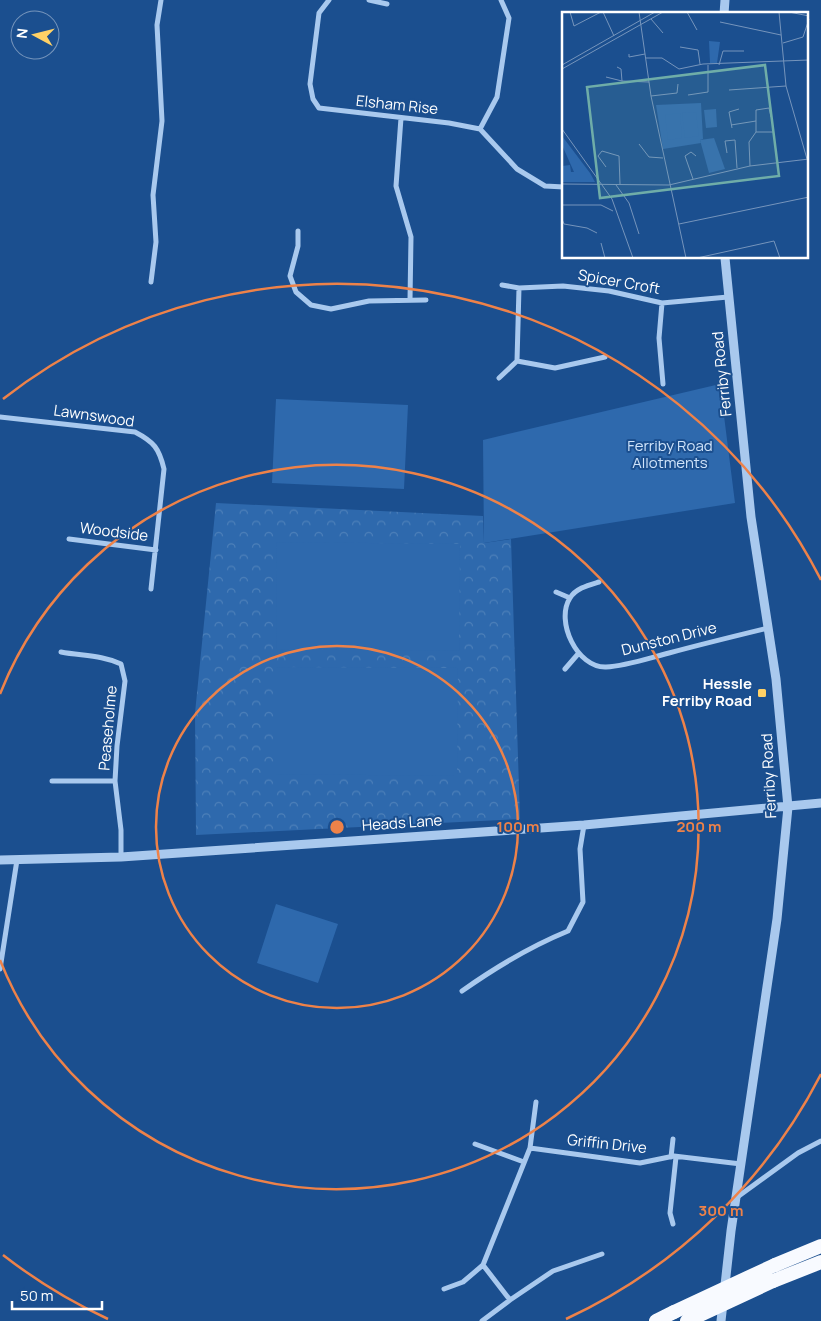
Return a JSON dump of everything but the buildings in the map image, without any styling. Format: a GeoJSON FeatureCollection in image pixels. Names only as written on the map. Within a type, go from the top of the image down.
{"type":"FeatureCollection","features":[{"type":"Feature","properties":{"kind":"highway"},"geometry":{"type":"LineString","coordinates":[[656,1321],[821,1246]]}},
{"type":"Feature","properties":{"kind":"highway"},"geometry":{"type":"LineString","coordinates":[[687,1321],[773,1281],[821,1262]]}},
{"type":"Feature","properties":{"kind":"street"},"geometry":{"type":"LineString","coordinates":[[150,282],[156,242],[153,195],[162,121],[157,25],[161,0]]}},
{"type":"Feature","properties":{"kind":"street","name":"Elsham Rise"},"geometry":{"type":"LineString","coordinates":[[329,0],[319,13],[310,84],[313,99],[319,108],[480,129]]}},
{"type":"Feature","properties":{"kind":"street"},"geometry":{"type":"LineString","coordinates":[[369,0],[387,4]]}},
{"type":"Feature","properties":{"kind":"street"},"geometry":{"type":"LineString","coordinates":[[501,0],[509,18],[497,97],[480,129],[517,169],[545,186],[562,187]]}},
{"type":"Feature","properties":{"kind":"street"},"geometry":{"type":"LineString","coordinates":[[401,118],[396,186],[411,237],[410,300]]}},
{"type":"Feature","properties":{"kind":"street"},"geometry":{"type":"LineString","coordinates":[[298,231],[298,246],[290,276],[296,292],[311,305],[331,309],[369,301],[426,300]]}},
{"type":"Feature","properties":{"kind":"street","name":"Ferriby Road"},"geometry":{"type":"LineString","coordinates":[[721,1321],[736,1198],[777,919],[788,807],[768,628],[751,517],[725,259]]}},
{"type":"Feature","properties":{"kind":"street","name":"Spicer Croft"},"geometry":{"type":"LineString","coordinates":[[502,284],[519,288],[563,286],[600,290],[662,303],[728,296]]}},
{"type":"Feature","properties":{"kind":"street"},"geometry":{"type":"LineString","coordinates":[[499,378],[516,361],[519,288]]}},
{"type":"Feature","properties":{"kind":"street"},"geometry":{"type":"LineString","coordinates":[[662,303],[659,338],[663,384]]}},
{"type":"Feature","properties":{"kind":"street"},"geometry":{"type":"LineString","coordinates":[[516,361],[555,368],[605,358]]}},
{"type":"Feature","properties":{"kind":"street","name":"Lawnswood"},"geometry":{"type":"LineString","coordinates":[[0,417],[134,432],[148,439],[160,451],[164,469],[151,589]]}},
{"type":"Feature","properties":{"kind":"street","name":"Woodside"},"geometry":{"type":"LineString","coordinates":[[69,539],[156,550]]}},
{"type":"Feature","properties":{"kind":"street"},"geometry":{"type":"LineString","coordinates":[[565,669],[578,654],[565,618],[570,598],[585,586],[599,582]]}},
{"type":"Feature","properties":{"kind":"street"},"geometry":{"type":"LineString","coordinates":[[556,592],[570,598]]}},
{"type":"Feature","properties":{"kind":"street","name":"Dunston Drive"},"geometry":{"type":"LineString","coordinates":[[578,654],[589,665],[605,667],[768,628]]}},
{"type":"Feature","properties":{"kind":"street","name":"Peaseholme"},"geometry":{"type":"LineString","coordinates":[[61,652],[85,656],[104,656],[121,664],[125,680],[115,781],[121,830],[120,857]]}},
{"type":"Feature","properties":{"kind":"street"},"geometry":{"type":"LineString","coordinates":[[52,781],[115,781]]}},
{"type":"Feature","properties":{"kind":"street","name":"Heads Lane"},"geometry":{"type":"LineString","coordinates":[[0,860],[120,857],[584,825],[821,803]]}},
{"type":"Feature","properties":{"kind":"street"},"geometry":{"type":"LineString","coordinates":[[462,991],[502,962],[539,942],[568,931],[583,902],[580,849],[584,825]]}},
{"type":"Feature","properties":{"kind":"street"},"geometry":{"type":"LineString","coordinates":[[0,969],[17,860]]}},
{"type":"Feature","properties":{"kind":"street"},"geometry":{"type":"LineString","coordinates":[[444,1289],[463,1282],[483,1265],[530,1148],[536,1102]]}},
{"type":"Feature","properties":{"kind":"street"},"geometry":{"type":"LineString","coordinates":[[673,1139],[674,1157],[670,1213],[673,1224]]}},
{"type":"Feature","properties":{"kind":"street"},"geometry":{"type":"LineString","coordinates":[[736,1198],[798,1153],[821,1141]]}},
{"type":"Feature","properties":{"kind":"street"},"geometry":{"type":"LineString","coordinates":[[475,1144],[524,1162]]}},
{"type":"Feature","properties":{"kind":"street","name":"Griffin Drive"},"geometry":{"type":"LineString","coordinates":[[530,1148],[640,1163],[674,1157],[741,1164]]}},
{"type":"Feature","properties":{"kind":"street"},"geometry":{"type":"LineString","coordinates":[[482,1321],[553,1271],[602,1254]]}},
{"type":"Feature","properties":{"kind":"street"},"geometry":{"type":"LineString","coordinates":[[483,1265],[510,1300]]}},
{"type":"Feature","properties":{"kind":"green space","name":"Ferriby Road Allotments"},"geometry":{"type":"Polygon","coordinates":[[[720,384],[735,503],[484,543],[483,440],[720,384]]]}},
{"type":"Feature","properties":{"kind":"green space"},"geometry":{"type":"Polygon","coordinates":[[[276,399],[408,405],[404,489],[272,483],[276,399]]]}},
{"type":"Feature","properties":{"kind":"green space"},"geometry":{"type":"Polygon","coordinates":[[[216,503],[483,516],[484,543],[511,539],[520,819],[196,835],[195,713],[216,503]]]}},
{"type":"Feature","properties":{"kind":"green space"},"geometry":{"type":"Polygon","coordinates":[[[277,542],[460,544],[459,651],[276,649],[277,542]]]}},
{"type":"Feature","properties":{"kind":"green space"},"geometry":{"type":"Polygon","coordinates":[[[275,667],[458,668],[457,776],[275,774],[275,667]]]}},
{"type":"Feature","properties":{"kind":"green space"},"geometry":{"type":"Polygon","coordinates":[[[276,904],[338,924],[318,983],[257,963],[276,904]]]}},
{"type":"Feature","properties":{"kind":"place","name":"Hessle Ferriby Road"},"geometry":{"type":"Point","coordinates":[762,693]}}]}
